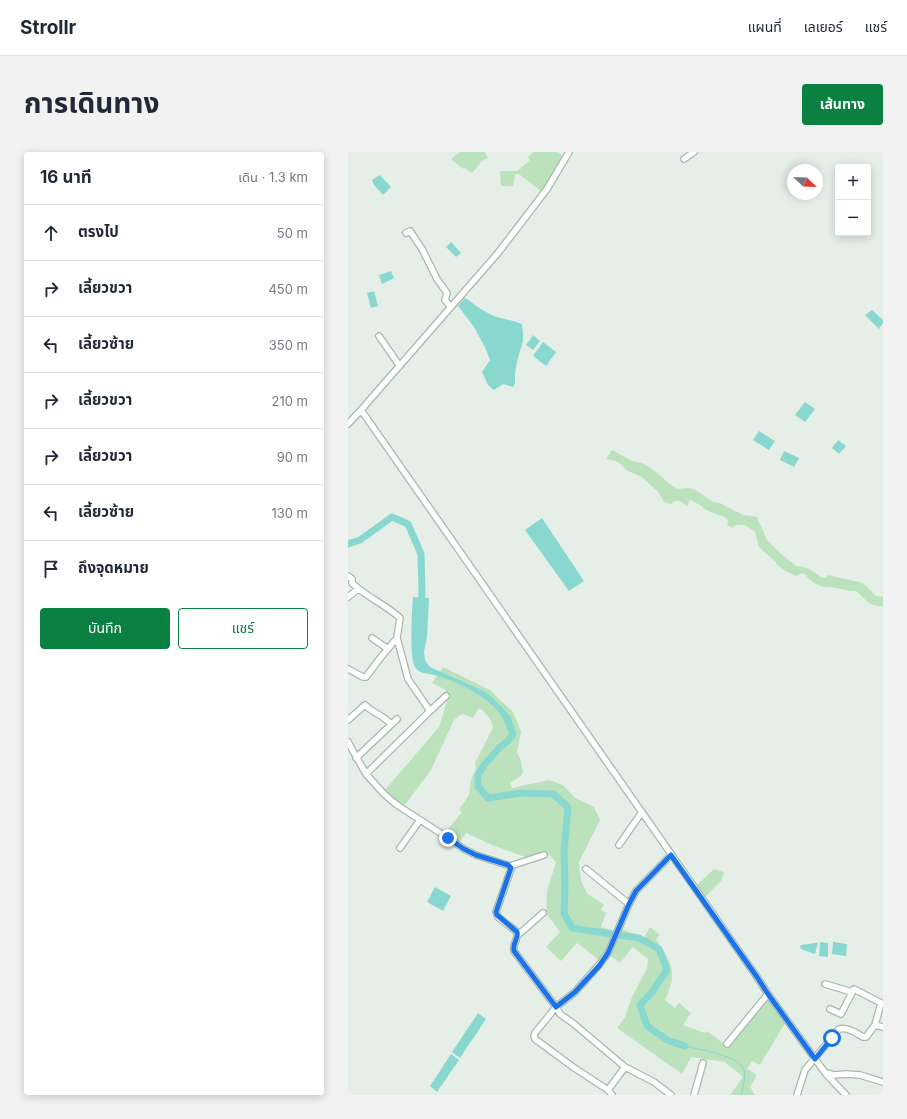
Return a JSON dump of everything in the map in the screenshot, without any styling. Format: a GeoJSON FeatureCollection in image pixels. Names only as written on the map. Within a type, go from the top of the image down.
{"type":"FeatureCollection","features":[{"type":"Feature","properties":{"kind":"street"},"geometry":{"type":"LineString","coordinates":[[348,424],[498,253],[540,198],[569,152]]}},
{"type":"Feature","properties":{"kind":"street"},"geometry":{"type":"LineString","coordinates":[[684,159],[694,152]]}},
{"type":"Feature","properties":{"kind":"street"},"geometry":{"type":"LineString","coordinates":[[406,233],[410,231],[422,249],[437,279],[447,293],[445,300],[451,307]]}},
{"type":"Feature","properties":{"kind":"street"},"geometry":{"type":"LineString","coordinates":[[380,336],[399,365]]}},
{"type":"Feature","properties":{"kind":"street"},"geometry":{"type":"LineString","coordinates":[[361,410],[768,994],[826,1074],[846,1095]]}},
{"type":"Feature","properties":{"kind":"street"},"geometry":{"type":"LineString","coordinates":[[348,576],[352,578],[352,583],[358,588],[400,618],[397,638],[408,679],[430,711]]}},
{"type":"Feature","properties":{"kind":"street"},"geometry":{"type":"LineString","coordinates":[[348,597],[358,588]]}},
{"type":"Feature","properties":{"kind":"street"},"geometry":{"type":"LineString","coordinates":[[372,638],[388,649]]}},
{"type":"Feature","properties":{"kind":"street"},"geometry":{"type":"LineString","coordinates":[[348,669],[366,677],[397,638]]}},
{"type":"Feature","properties":{"kind":"street"},"geometry":{"type":"LineString","coordinates":[[366,774],[446,696]]}},
{"type":"Feature","properties":{"kind":"street"},"geometry":{"type":"LineString","coordinates":[[348,720],[365,705],[370,711],[386,718],[391,724]]}},
{"type":"Feature","properties":{"kind":"street"},"geometry":{"type":"LineString","coordinates":[[356,758],[397,719]]}},
{"type":"Feature","properties":{"kind":"street"},"geometry":{"type":"LineString","coordinates":[[348,742],[366,774],[384,794],[397,805],[464,849],[476,855],[510,866],[544,855]]}},
{"type":"Feature","properties":{"kind":"street"},"geometry":{"type":"LineString","coordinates":[[619,845],[642,812]]}},
{"type":"Feature","properties":{"kind":"street"},"geometry":{"type":"LineString","coordinates":[[400,848],[420,820]]}},
{"type":"Feature","properties":{"kind":"street"},"geometry":{"type":"LineString","coordinates":[[625,1067],[610,1093],[573,1067],[534,1036],[556,1007],[575,992],[608,953],[636,891],[671,855]]}},
{"type":"Feature","properties":{"kind":"street"},"geometry":{"type":"LineString","coordinates":[[510,866],[511,870],[496,912],[498,917],[517,932],[518,935]]}},
{"type":"Feature","properties":{"kind":"street"},"geometry":{"type":"LineString","coordinates":[[586,869],[629,904]]}},
{"type":"Feature","properties":{"kind":"street"},"geometry":{"type":"LineString","coordinates":[[543,913],[518,935],[514,943],[514,951],[560,1014],[625,1067],[654,1082],[671,1095]]}},
{"type":"Feature","properties":{"kind":"street"},"geometry":{"type":"LineString","coordinates":[[825,984],[852,992]]}},
{"type":"Feature","properties":{"kind":"street"},"geometry":{"type":"LineString","coordinates":[[797,1095],[805,1070],[839,1029],[847,1028],[863,1037],[866,1037],[875,1025],[881,1004],[854,989],[841,1014],[830,1009]]}},
{"type":"Feature","properties":{"kind":"street"},"geometry":{"type":"LineString","coordinates":[[727,1044],[768,994]]}},
{"type":"Feature","properties":{"kind":"street"},"geometry":{"type":"LineString","coordinates":[[875,1025],[883,1027]]}},
{"type":"Feature","properties":{"kind":"street"},"geometry":{"type":"LineString","coordinates":[[694,1095],[703,1062]]}},
{"type":"Feature","properties":{"kind":"street"},"geometry":{"type":"LineString","coordinates":[[826,1074],[860,1075],[883,1082]]}},
{"type":"Feature","properties":{"kind":"green space"},"geometry":{"type":"Polygon","coordinates":[[[460,152],[485,152],[488,158],[482,161],[472,173],[464,168],[463,169],[451,159],[460,152]]]}},
{"type":"Feature","properties":{"kind":"green space"},"geometry":{"type":"Polygon","coordinates":[[[533,152],[558,152],[564,157],[542,192],[519,174],[515,174],[513,186],[501,186],[500,171],[517,171],[530,160],[528,157],[533,152]]]}},
{"type":"Feature","properties":{"kind":"green space"},"geometry":{"type":"Polygon","coordinates":[[[612,450],[632,461],[642,463],[651,468],[678,489],[693,489],[713,502],[720,503],[744,515],[757,517],[767,540],[796,566],[809,569],[821,577],[826,578],[828,575],[863,583],[876,596],[882,597],[883,595],[883,607],[870,603],[856,591],[823,587],[809,579],[803,573],[797,576],[787,572],[776,564],[776,562],[759,547],[755,532],[745,525],[735,525],[733,528],[727,525],[727,519],[723,516],[704,509],[702,506],[690,500],[687,506],[680,501],[674,501],[671,504],[664,502],[659,493],[642,477],[626,470],[616,461],[606,459],[612,450]]]}},
{"type":"Feature","properties":{"kind":"green space"},"geometry":{"type":"Polygon","coordinates":[[[443,667],[490,690],[513,712],[521,732],[517,752],[521,761],[523,772],[521,776],[510,783],[512,788],[549,780],[563,785],[575,798],[594,807],[600,820],[579,862],[581,881],[587,893],[604,905],[601,910],[606,913],[601,927],[615,931],[607,951],[602,958],[598,959],[577,943],[561,961],[546,947],[560,932],[546,913],[547,891],[556,862],[547,853],[543,852],[528,858],[492,845],[466,833],[460,842],[445,833],[462,812],[459,810],[469,795],[471,780],[476,769],[475,763],[493,728],[490,719],[482,710],[479,708],[473,718],[462,714],[454,720],[431,770],[404,806],[385,790],[439,727],[449,695],[444,689],[432,683],[443,667]]]}},
{"type":"Feature","properties":{"kind":"green space"},"geometry":{"type":"Polygon","coordinates":[[[714,869],[724,872],[721,881],[704,898],[696,886],[714,869]]]}},
{"type":"Feature","properties":{"kind":"green space"},"geometry":{"type":"Polygon","coordinates":[[[650,927],[660,935],[656,939],[666,955],[671,968],[671,982],[665,1000],[675,1008],[679,1003],[691,1013],[683,1025],[705,1033],[707,1031],[726,1045],[768,999],[785,1023],[760,1065],[752,1061],[747,1069],[757,1075],[750,1087],[755,1095],[730,1095],[743,1077],[725,1062],[691,1057],[682,1074],[617,1028],[625,1017],[632,997],[647,968],[648,959],[633,947],[620,963],[611,956],[622,929],[644,938],[650,927]]]}},
{"type":"Feature","properties":{"kind":"water"},"geometry":{"type":"Polygon","coordinates":[[[380,175],[391,187],[383,195],[374,185],[372,180],[380,175]]]}},
{"type":"Feature","properties":{"kind":"water"},"geometry":{"type":"Polygon","coordinates":[[[451,242],[461,253],[456,257],[446,247],[451,242]]]}},
{"type":"Feature","properties":{"kind":"water"},"geometry":{"type":"Polygon","coordinates":[[[391,271],[394,278],[382,284],[379,275],[391,271]]]}},
{"type":"Feature","properties":{"kind":"water"},"geometry":{"type":"Polygon","coordinates":[[[374,291],[378,306],[371,308],[367,293],[374,291]]]}},
{"type":"Feature","properties":{"kind":"water"},"geometry":{"type":"Polygon","coordinates":[[[465,298],[490,314],[522,324],[523,341],[517,361],[515,384],[513,387],[503,384],[494,390],[488,385],[482,372],[490,360],[474,327],[458,306],[465,298]]]}},
{"type":"Feature","properties":{"kind":"water"},"geometry":{"type":"Polygon","coordinates":[[[872,310],[883,320],[883,323],[879,329],[865,315],[872,310]]]}},
{"type":"Feature","properties":{"kind":"water"},"geometry":{"type":"Polygon","coordinates":[[[533,335],[540,341],[533,350],[526,345],[533,335]]]}},
{"type":"Feature","properties":{"kind":"water"},"geometry":{"type":"Polygon","coordinates":[[[543,342],[556,352],[546,366],[533,356],[543,342]]]}},
{"type":"Feature","properties":{"kind":"water"},"geometry":{"type":"Polygon","coordinates":[[[805,402],[815,409],[805,422],[795,415],[805,402]]]}},
{"type":"Feature","properties":{"kind":"water"},"geometry":{"type":"Polygon","coordinates":[[[759,431],[775,441],[769,450],[753,440],[759,431]]]}},
{"type":"Feature","properties":{"kind":"water"},"geometry":{"type":"Polygon","coordinates":[[[838,440],[846,446],[839,454],[832,448],[838,440]]]}},
{"type":"Feature","properties":{"kind":"water"},"geometry":{"type":"Polygon","coordinates":[[[784,451],[799,458],[794,467],[780,460],[784,451]]]}},
{"type":"Feature","properties":{"kind":"water"},"geometry":{"type":"Polygon","coordinates":[[[542,518],[584,581],[569,591],[525,530],[542,518]]]}},
{"type":"Feature","properties":{"kind":"water"},"geometry":{"type":"Polygon","coordinates":[[[413,597],[429,598],[427,637],[424,652],[425,660],[430,667],[486,692],[511,717],[514,729],[508,729],[501,715],[496,709],[471,690],[441,677],[421,672],[415,667],[411,644],[413,597]]]}},
{"type":"Feature","properties":{"kind":"water"},"geometry":{"type":"Polygon","coordinates":[[[435,887],[451,896],[443,911],[427,902],[435,887]]]}},
{"type":"Feature","properties":{"kind":"water"},"geometry":{"type":"Polygon","coordinates":[[[820,942],[828,943],[828,957],[819,956],[820,942]]]}},
{"type":"Feature","properties":{"kind":"water"},"geometry":{"type":"Polygon","coordinates":[[[833,942],[847,944],[846,956],[832,954],[833,942]]]}},
{"type":"Feature","properties":{"kind":"water"},"geometry":{"type":"Polygon","coordinates":[[[818,943],[815,954],[801,949],[800,947],[801,945],[818,943]]]}},
{"type":"Feature","properties":{"kind":"water"},"geometry":{"type":"Polygon","coordinates":[[[478,1013],[486,1019],[460,1058],[452,1052],[478,1013]]]}},
{"type":"Feature","properties":{"kind":"water"},"geometry":{"type":"Polygon","coordinates":[[[451,1054],[459,1060],[437,1092],[430,1086],[451,1054]]]}},
{"type":"Feature","properties":{"kind":"waterway"},"geometry":{"type":"LineString","coordinates":[[348,544],[360,540],[392,517],[408,524],[421,554],[421,606]]}},
{"type":"Feature","properties":{"kind":"waterway"},"geometry":{"type":"LineString","coordinates":[[508,721],[513,734],[484,765],[478,775],[478,786],[488,798],[521,793],[553,794],[568,807],[564,851],[564,913],[572,928],[639,938],[659,949],[667,970],[652,992],[640,1005],[647,1026],[667,1040],[685,1046]]}},
{"type":"Feature","properties":{"kind":"waterway"},"geometry":{"type":"LineString","coordinates":[[685,1046],[709,1051],[727,1057],[735,1060],[741,1065],[745,1076],[741,1095]]}},
{"type":"Feature","properties":{"kind":"route"},"geometry":{"type":"LineString","coordinates":[[448,838],[476,855],[510,866],[511,870],[496,912],[498,917],[517,932],[518,937],[514,943],[514,951],[556,1007],[575,992],[599,966],[613,943],[636,891],[671,855],[815,1059],[832,1038]]}}]}
